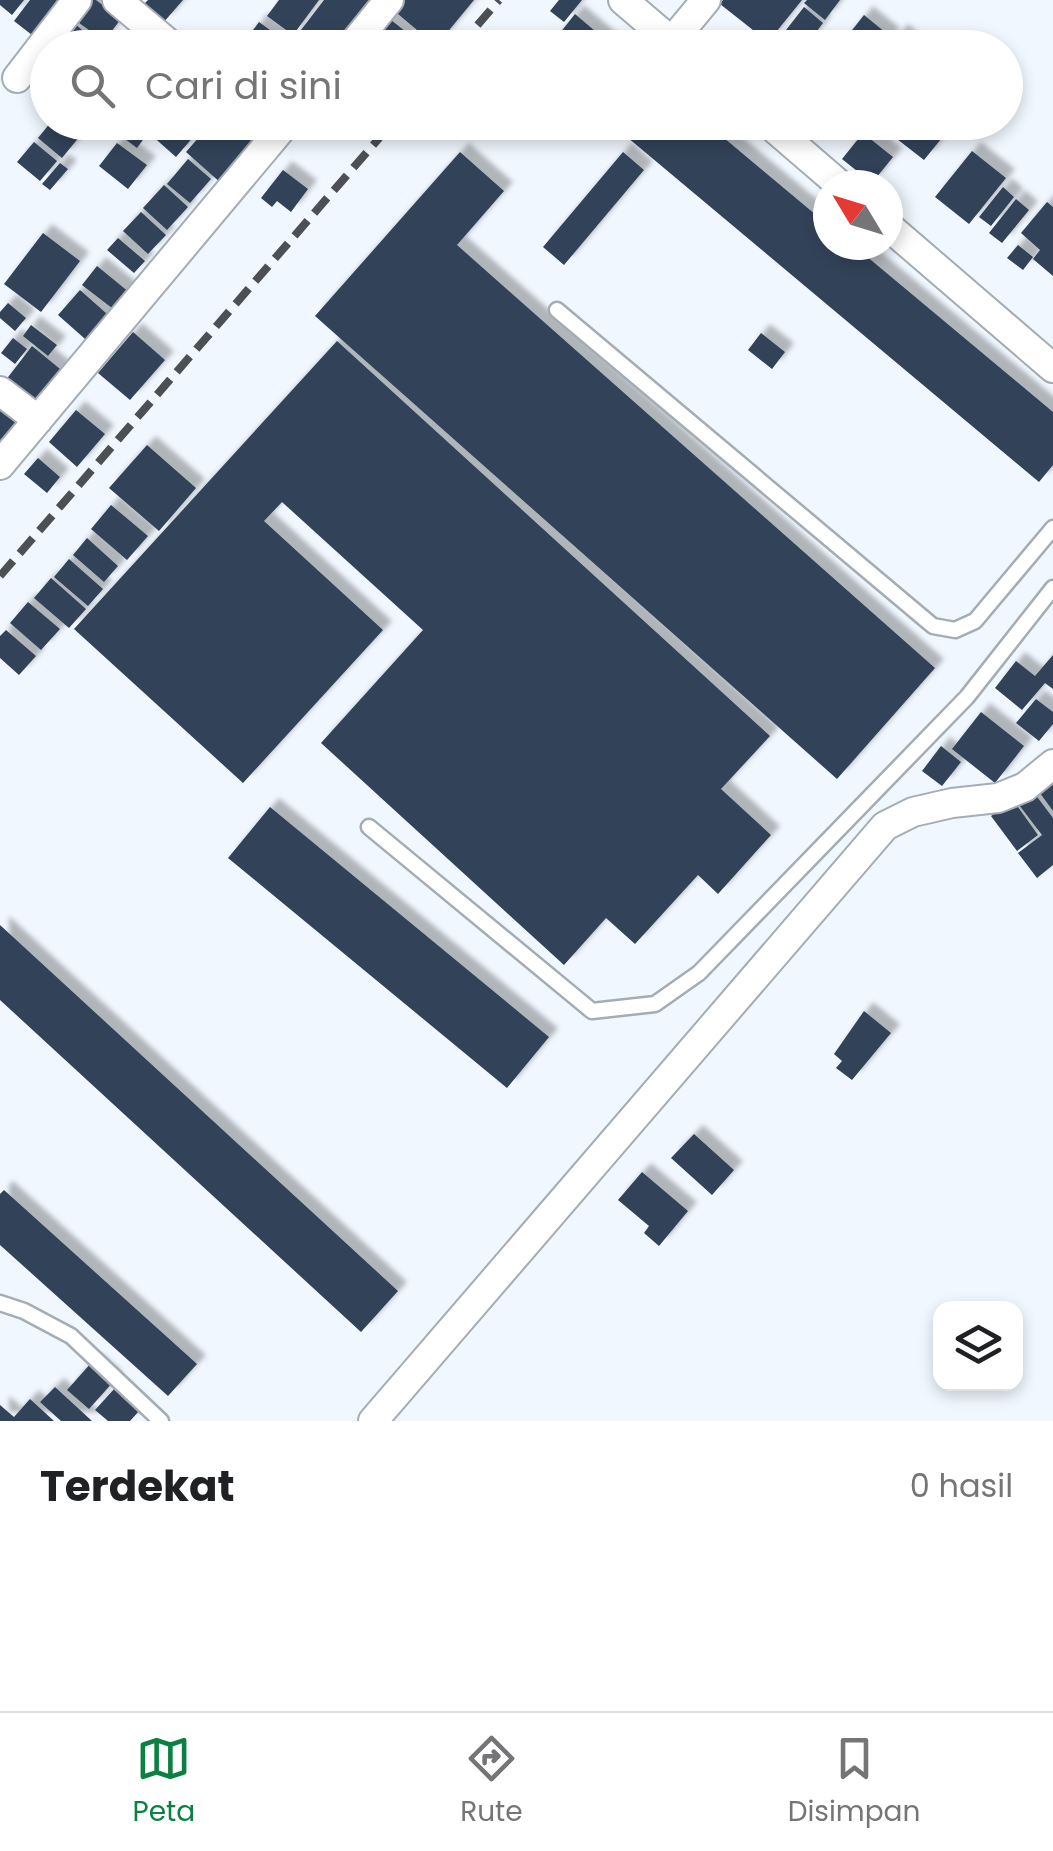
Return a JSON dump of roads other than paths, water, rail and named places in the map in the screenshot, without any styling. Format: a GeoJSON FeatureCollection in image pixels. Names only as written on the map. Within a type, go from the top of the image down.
{"type":"FeatureCollection","features":[{"type":"Feature","properties":{"kind":"street"},"geometry":{"type":"LineString","coordinates":[[54,30],[77,0]]}},
{"type":"Feature","properties":{"kind":"street"},"geometry":{"type":"LineString","coordinates":[[117,0],[153,30]]}},
{"type":"Feature","properties":{"kind":"street"},"geometry":{"type":"LineString","coordinates":[[365,30],[389,0]]}},
{"type":"Feature","properties":{"kind":"street"},"geometry":{"type":"LineString","coordinates":[[624,0],[659,30]]}},
{"type":"Feature","properties":{"kind":"street"},"geometry":{"type":"LineString","coordinates":[[686,30],[706,0]]}},
{"type":"Feature","properties":{"kind":"street"},"geometry":{"type":"LineString","coordinates":[[17,78],[30,61]]}},
{"type":"Feature","properties":{"kind":"street"},"geometry":{"type":"LineString","coordinates":[[0,465],[265,140]]}},
{"type":"Feature","properties":{"kind":"street"},"geometry":{"type":"LineString","coordinates":[[788,140],[823,170]]}},
{"type":"Feature","properties":{"kind":"street"},"geometry":{"type":"LineString","coordinates":[[903,239],[1053,368]]}},
{"type":"Feature","properties":{"kind":"street"},"geometry":{"type":"LineString","coordinates":[[0,390],[38,420]]}},
{"type":"Feature","properties":{"kind":"street"},"geometry":{"type":"LineString","coordinates":[[372,1421],[885,826],[912,812],[998,798],[1025,787],[1053,764]]}},
{"type":"Feature","properties":{"kind":"lane"},"geometry":{"type":"LineString","coordinates":[[556,310],[933,626],[955,630],[975,621],[1053,528]]}},
{"type":"Feature","properties":{"kind":"lane"},"geometry":{"type":"LineString","coordinates":[[369,827],[592,1010],[655,1004],[699,972],[966,697],[1053,588]]}},
{"type":"Feature","properties":{"kind":"lane"},"geometry":{"type":"LineString","coordinates":[[0,1302],[70,1336],[161,1421]]}},
{"type":"Feature","properties":{"kind":"railway"},"geometry":{"type":"LineString","coordinates":[[473,30],[499,0]]}},
{"type":"Feature","properties":{"kind":"railway"},"geometry":{"type":"LineString","coordinates":[[0,576],[377,140]]}}]}
